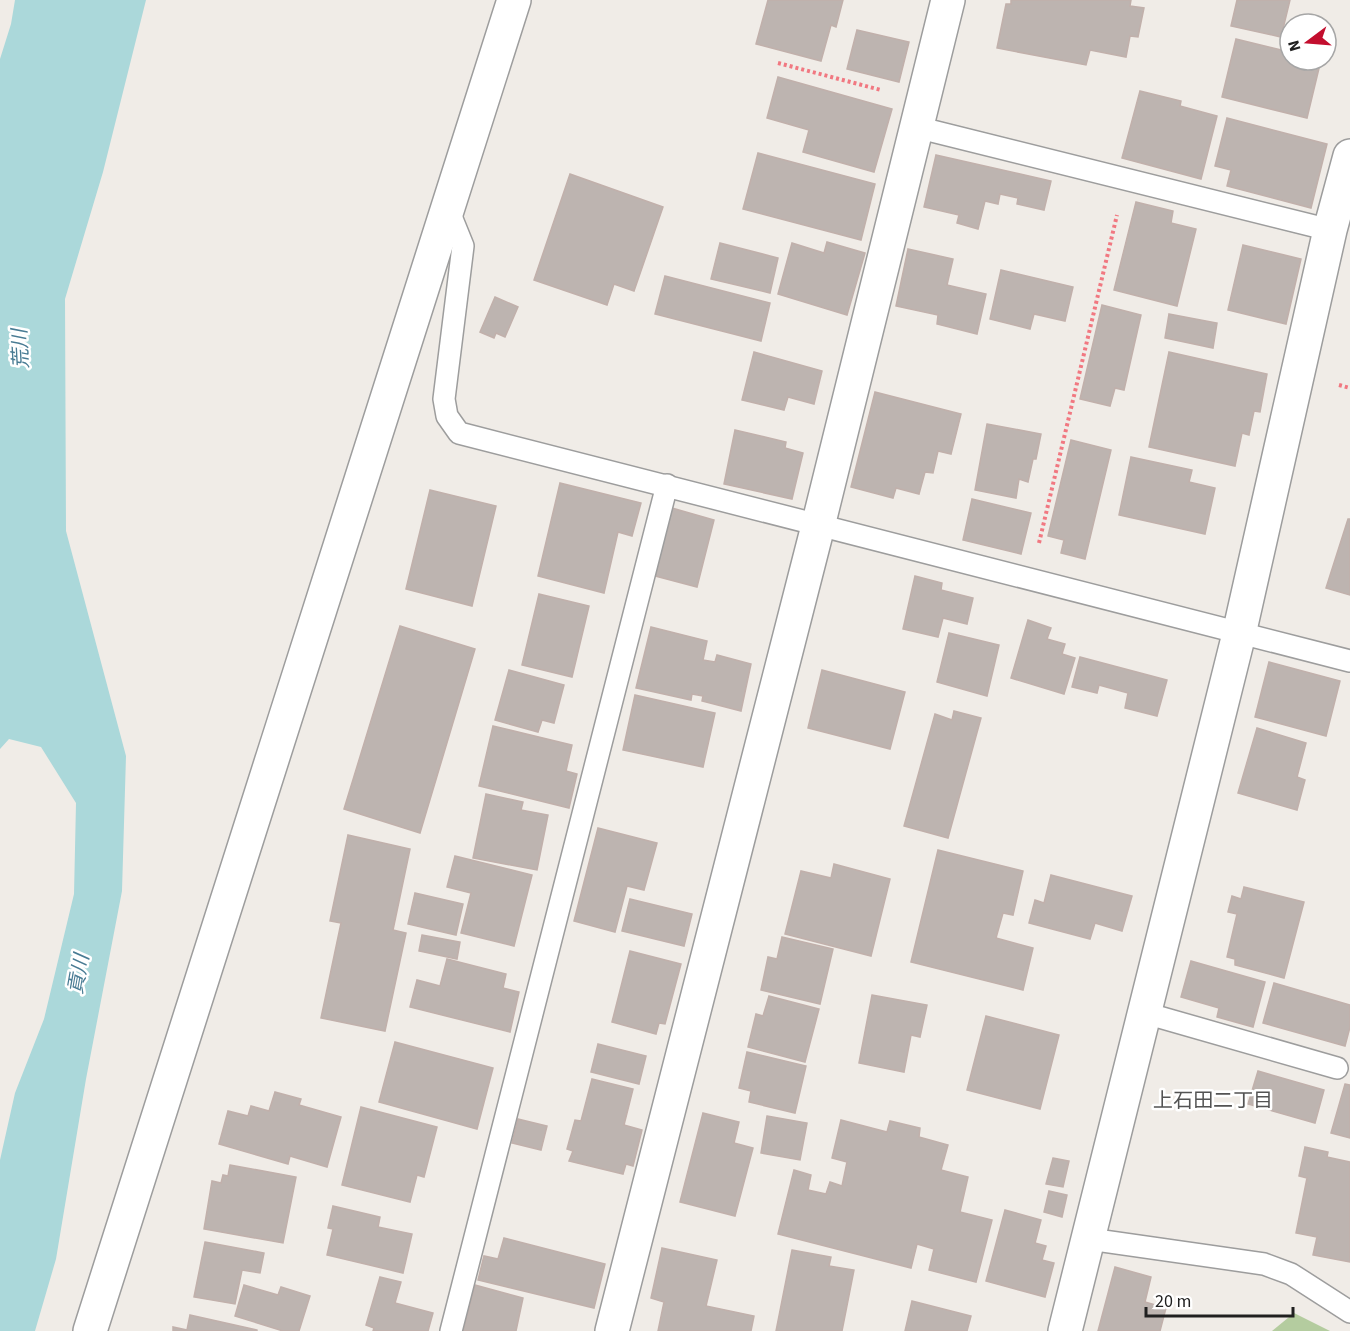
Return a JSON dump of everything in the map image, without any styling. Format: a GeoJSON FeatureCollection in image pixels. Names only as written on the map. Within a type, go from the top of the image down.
{"type":"FeatureCollection","features":[{"type":"Feature","properties":{"kind":"street"},"geometry":{"type":"LineString","coordinates":[[90,1331],[514,0]]}},
{"type":"Feature","properties":{"kind":"street"},"geometry":{"type":"LineString","coordinates":[[612,1331],[818,526],[948,0]]}},
{"type":"Feature","properties":{"kind":"street"},"geometry":{"type":"LineString","coordinates":[[1065,1331],[1239,634],[1330,230],[1350,156]]}},
{"type":"Feature","properties":{"kind":"lane"},"geometry":{"type":"LineString","coordinates":[[919,114],[1125,179],[1330,230]]}},
{"type":"Feature","properties":{"kind":"lane"},"geometry":{"type":"LineString","coordinates":[[448,209],[463,246],[444,399],[447,416],[459,433],[1350,661]]}},
{"type":"Feature","properties":{"kind":"lane"},"geometry":{"type":"LineString","coordinates":[[451,1331],[667,485]]}},
{"type":"Feature","properties":{"kind":"lane"},"geometry":{"type":"LineString","coordinates":[[1145,1013],[1337,1068]]}},
{"type":"Feature","properties":{"kind":"lane"},"geometry":{"type":"LineString","coordinates":[[1089,1239],[1264,1264],[1291,1274],[1350,1312]]}},
{"type":"Feature","properties":{"kind":"path"},"geometry":{"type":"LineString","coordinates":[[778,63],[919,114]]}},
{"type":"Feature","properties":{"kind":"path"},"geometry":{"type":"LineString","coordinates":[[1030,580],[1125,179]]}},
{"type":"Feature","properties":{"kind":"green space"},"geometry":{"type":"Polygon","coordinates":[[[1294,1313],[1330,1331],[1272,1331],[1294,1313]]]}},
{"type":"Feature","properties":{"kind":"water"},"geometry":{"type":"Polygon","coordinates":[[[15,0],[146,0],[103,172],[65,299],[66,531],[126,756],[122,891],[86,1079],[56,1259],[35,1331],[0,1331],[0,1160],[15,1093],[44,1019],[74,894],[76,803],[41,747],[9,739],[0,749],[0,59],[11,24],[15,0]]]}},
{"type":"Feature","properties":{"kind":"building"},"geometry":{"type":"Polygon","coordinates":[[[768,0],[843,0],[836,27],[831,25],[821,61],[756,44],[768,0]]]}},
{"type":"Feature","properties":{"kind":"building"},"geometry":{"type":"Polygon","coordinates":[[[1011,0],[1131,0],[1130,6],[1144,8],[1138,37],[1130,36],[1126,57],[1090,50],[1086,65],[997,48],[1006,4],[1011,4],[1011,0]]]}},
{"type":"Feature","properties":{"kind":"building"},"geometry":{"type":"Polygon","coordinates":[[[1237,0],[1290,0],[1287,12],[1278,12],[1278,36],[1231,26],[1237,0]]]}},
{"type":"Feature","properties":{"kind":"building"},"geometry":{"type":"Polygon","coordinates":[[[857,30],[909,42],[899,82],[847,69],[857,30]]]}},
{"type":"Feature","properties":{"kind":"building"},"geometry":{"type":"Polygon","coordinates":[[[1236,39],[1278,49],[1278,72],[1318,72],[1307,118],[1222,97],[1236,39]]]}},
{"type":"Feature","properties":{"kind":"building"},"geometry":{"type":"Polygon","coordinates":[[[778,77],[892,109],[874,172],[803,152],[809,130],[767,118],[778,77]]]}},
{"type":"Feature","properties":{"kind":"building"},"geometry":{"type":"Polygon","coordinates":[[[1140,91],[1181,101],[1180,106],[1217,116],[1201,179],[1122,158],[1140,91]]]}},
{"type":"Feature","properties":{"kind":"building"},"geometry":{"type":"Polygon","coordinates":[[[1227,118],[1327,144],[1311,208],[1227,186],[1231,170],[1215,166],[1227,118]]]}},
{"type":"Feature","properties":{"kind":"building"},"geometry":{"type":"Polygon","coordinates":[[[758,153],[875,184],[861,240],[743,209],[758,153]]]}},
{"type":"Feature","properties":{"kind":"building"},"geometry":{"type":"Polygon","coordinates":[[[936,155],[1051,181],[1044,210],[1017,204],[1018,198],[1000,194],[998,204],[985,201],[978,229],[957,223],[959,215],[924,207],[936,155]]]}},
{"type":"Feature","properties":{"kind":"building"},"geometry":{"type":"Polygon","coordinates":[[[570,174],[663,207],[634,291],[614,284],[607,305],[534,280],[570,174]]]}},
{"type":"Feature","properties":{"kind":"building"},"geometry":{"type":"Polygon","coordinates":[[[1136,202],[1173,211],[1171,223],[1196,229],[1177,306],[1114,290],[1136,202]]]}},
{"type":"Feature","properties":{"kind":"building"},"geometry":{"type":"Polygon","coordinates":[[[827,242],[865,253],[847,315],[778,294],[792,243],[824,253],[827,242]]]}},
{"type":"Feature","properties":{"kind":"building"},"geometry":{"type":"Polygon","coordinates":[[[720,243],[778,258],[770,293],[711,279],[720,243]]]}},
{"type":"Feature","properties":{"kind":"building"},"geometry":{"type":"Polygon","coordinates":[[[1243,245],[1301,259],[1286,324],[1228,310],[1243,245]]]}},
{"type":"Feature","properties":{"kind":"building"},"geometry":{"type":"Polygon","coordinates":[[[908,249],[953,259],[947,285],[986,294],[977,334],[937,324],[938,315],[896,306],[908,249]]]}},
{"type":"Feature","properties":{"kind":"building"},"geometry":{"type":"Polygon","coordinates":[[[1001,270],[1073,287],[1065,321],[1034,314],[1030,329],[990,319],[1001,270]]]}},
{"type":"Feature","properties":{"kind":"building"},"geometry":{"type":"Polygon","coordinates":[[[665,276],[770,303],[761,341],[655,314],[665,276]]]}},
{"type":"Feature","properties":{"kind":"building"},"geometry":{"type":"Polygon","coordinates":[[[495,297],[518,307],[505,337],[496,333],[494,338],[480,332],[495,297]]]}},
{"type":"Feature","properties":{"kind":"building"},"geometry":{"type":"Polygon","coordinates":[[[1102,305],[1141,315],[1124,390],[1115,388],[1110,406],[1080,399],[1102,305]]]}},
{"type":"Feature","properties":{"kind":"building"},"geometry":{"type":"Polygon","coordinates":[[[1169,314],[1217,323],[1213,348],[1165,338],[1169,314]]]}},
{"type":"Feature","properties":{"kind":"building"},"geometry":{"type":"Polygon","coordinates":[[[754,352],[822,371],[814,404],[788,397],[784,410],[742,400],[754,352]]]}},
{"type":"Feature","properties":{"kind":"building"},"geometry":{"type":"Polygon","coordinates":[[[1169,352],[1267,374],[1260,412],[1254,411],[1249,435],[1242,433],[1235,466],[1149,447],[1169,352]]]}},
{"type":"Feature","properties":{"kind":"building"},"geometry":{"type":"Polygon","coordinates":[[[875,392],[961,414],[951,454],[938,451],[933,473],[925,472],[919,494],[896,488],[893,498],[851,487],[875,392]]]}},
{"type":"Feature","properties":{"kind":"building"},"geometry":{"type":"Polygon","coordinates":[[[987,424],[1041,434],[1028,482],[1019,479],[1016,498],[975,490],[987,424]]]}},
{"type":"Feature","properties":{"kind":"building"},"geometry":{"type":"Polygon","coordinates":[[[735,430],[786,442],[785,448],[803,453],[792,499],[724,484],[735,430]]]}},
{"type":"Feature","properties":{"kind":"building"},"geometry":{"type":"Polygon","coordinates":[[[1071,440],[1111,450],[1085,559],[1061,553],[1064,540],[1048,536],[1071,440]]]}},
{"type":"Feature","properties":{"kind":"building"},"geometry":{"type":"Polygon","coordinates":[[[1131,457],[1192,470],[1189,482],[1215,488],[1205,534],[1119,515],[1131,457]]]}},
{"type":"Feature","properties":{"kind":"building"},"geometry":{"type":"Polygon","coordinates":[[[560,483],[641,503],[632,536],[618,532],[604,593],[538,576],[560,483]]]}},
{"type":"Feature","properties":{"kind":"building"},"geometry":{"type":"Polygon","coordinates":[[[430,490],[496,506],[472,606],[406,589],[430,490]]]}},
{"type":"Feature","properties":{"kind":"building"},"geometry":{"type":"Polygon","coordinates":[[[972,499],[1031,513],[1021,554],[963,540],[972,499]]]}},
{"type":"Feature","properties":{"kind":"building"},"geometry":{"type":"Polygon","coordinates":[[[672,508],[714,520],[697,587],[655,576],[672,508]]]}},
{"type":"Feature","properties":{"kind":"building"},"geometry":{"type":"Polygon","coordinates":[[[1348,519],[1350,519],[1350,595],[1326,588],[1348,519]]]}},
{"type":"Feature","properties":{"kind":"building"},"geometry":{"type":"Polygon","coordinates":[[[915,576],[942,583],[941,590],[973,598],[967,624],[943,618],[938,637],[903,629],[915,576]]]}},
{"type":"Feature","properties":{"kind":"building"},"geometry":{"type":"Polygon","coordinates":[[[539,594],[589,606],[572,677],[522,665],[539,594]]]}},
{"type":"Feature","properties":{"kind":"building"},"geometry":{"type":"Polygon","coordinates":[[[1028,620],[1051,628],[1047,639],[1065,644],[1062,654],[1075,658],[1064,694],[1011,678],[1028,620]]]}},
{"type":"Feature","properties":{"kind":"building"},"geometry":{"type":"Polygon","coordinates":[[[400,626],[475,649],[420,833],[344,809],[400,626]]]}},
{"type":"Feature","properties":{"kind":"building"},"geometry":{"type":"Polygon","coordinates":[[[651,627],[707,641],[703,660],[715,662],[717,655],[751,664],[741,711],[702,701],[703,696],[692,694],[691,700],[636,688],[651,627]]]}},
{"type":"Feature","properties":{"kind":"building"},"geometry":{"type":"Polygon","coordinates":[[[949,633],[999,645],[987,696],[937,682],[949,633]]]}},
{"type":"Feature","properties":{"kind":"building"},"geometry":{"type":"Polygon","coordinates":[[[1080,657],[1167,680],[1157,716],[1125,708],[1128,693],[1099,685],[1097,693],[1072,687],[1080,657]]]}},
{"type":"Feature","properties":{"kind":"building"},"geometry":{"type":"Polygon","coordinates":[[[1269,662],[1340,681],[1326,736],[1255,717],[1269,662]]]}},
{"type":"Feature","properties":{"kind":"building"},"geometry":{"type":"Polygon","coordinates":[[[509,670],[564,685],[554,723],[542,720],[538,732],[495,720],[509,670]]]}},
{"type":"Feature","properties":{"kind":"building"},"geometry":{"type":"Polygon","coordinates":[[[822,670],[905,692],[890,749],[808,728],[822,670]]]}},
{"type":"Feature","properties":{"kind":"building"},"geometry":{"type":"Polygon","coordinates":[[[635,695],[715,713],[703,767],[623,750],[635,695]]]}},
{"type":"Feature","properties":{"kind":"building"},"geometry":{"type":"Polygon","coordinates":[[[954,711],[981,718],[948,838],[904,826],[935,714],[952,720],[954,711]]]}},
{"type":"Feature","properties":{"kind":"building"},"geometry":{"type":"Polygon","coordinates":[[[493,726],[572,745],[566,771],[577,774],[569,808],[479,786],[493,726]]]}},
{"type":"Feature","properties":{"kind":"building"},"geometry":{"type":"Polygon","coordinates":[[[1257,728],[1306,743],[1297,777],[1305,780],[1297,810],[1238,793],[1257,728]]]}},
{"type":"Feature","properties":{"kind":"building"},"geometry":{"type":"Polygon","coordinates":[[[486,794],[523,802],[521,810],[548,815],[537,870],[473,858],[486,794]]]}},
{"type":"Feature","properties":{"kind":"building"},"geometry":{"type":"Polygon","coordinates":[[[598,828],[657,843],[644,890],[627,886],[615,932],[574,921],[598,828]]]}},
{"type":"Feature","properties":{"kind":"building"},"geometry":{"type":"Polygon","coordinates":[[[348,835],[410,849],[393,930],[406,933],[385,1031],[321,1018],[341,923],[330,921],[348,835]]]}},
{"type":"Feature","properties":{"kind":"building"},"geometry":{"type":"Polygon","coordinates":[[[938,850],[1023,871],[1013,915],[1003,913],[996,938],[1033,948],[1023,990],[911,962],[938,850]]]}},
{"type":"Feature","properties":{"kind":"building"},"geometry":{"type":"Polygon","coordinates":[[[455,856],[532,875],[514,946],[461,933],[471,893],[447,887],[455,856]]]}},
{"type":"Feature","properties":{"kind":"building"},"geometry":{"type":"Polygon","coordinates":[[[834,864],[890,879],[871,956],[785,934],[801,871],[831,878],[834,864]]]}},
{"type":"Feature","properties":{"kind":"building"},"geometry":{"type":"Polygon","coordinates":[[[1051,875],[1132,896],[1122,931],[1095,923],[1090,939],[1029,923],[1035,900],[1044,903],[1051,875]]]}},
{"type":"Feature","properties":{"kind":"building"},"geometry":{"type":"Polygon","coordinates":[[[1244,887],[1304,902],[1284,978],[1235,965],[1235,959],[1227,957],[1237,914],[1228,912],[1232,896],[1241,899],[1244,887]]]}},
{"type":"Feature","properties":{"kind":"building"},"geometry":{"type":"Polygon","coordinates":[[[415,893],[463,904],[456,935],[408,924],[415,893]]]}},
{"type":"Feature","properties":{"kind":"building"},"geometry":{"type":"Polygon","coordinates":[[[630,899],[692,914],[684,946],[622,931],[630,899]]]}},
{"type":"Feature","properties":{"kind":"building"},"geometry":{"type":"Polygon","coordinates":[[[422,935],[460,942],[457,959],[419,951],[422,935]]]}},
{"type":"Feature","properties":{"kind":"building"},"geometry":{"type":"Polygon","coordinates":[[[782,937],[833,949],[820,1004],[761,990],[768,957],[777,959],[782,937]]]}},
{"type":"Feature","properties":{"kind":"building"},"geometry":{"type":"Polygon","coordinates":[[[630,951],[681,964],[665,1024],[659,1023],[656,1034],[612,1022],[630,951]]]}},
{"type":"Feature","properties":{"kind":"building"},"geometry":{"type":"Polygon","coordinates":[[[447,959],[506,974],[503,988],[519,992],[510,1032],[410,1007],[417,980],[440,986],[447,959]]]}},
{"type":"Feature","properties":{"kind":"building"},"geometry":{"type":"Polygon","coordinates":[[[1191,961],[1265,982],[1253,1027],[1217,1017],[1219,1008],[1181,997],[1191,961]]]}},
{"type":"Feature","properties":{"kind":"building"},"geometry":{"type":"Polygon","coordinates":[[[1274,983],[1350,1005],[1350,1027],[1345,1046],[1263,1023],[1274,983]]]}},
{"type":"Feature","properties":{"kind":"building"},"geometry":{"type":"Polygon","coordinates":[[[872,995],[927,1005],[920,1037],[911,1035],[904,1072],[859,1063],[872,995]]]}},
{"type":"Feature","properties":{"kind":"building"},"geometry":{"type":"Polygon","coordinates":[[[769,996],[819,1009],[805,1062],[748,1047],[756,1014],[763,1016],[769,996]]]}},
{"type":"Feature","properties":{"kind":"building"},"geometry":{"type":"Polygon","coordinates":[[[986,1016],[1059,1035],[1040,1109],[967,1090],[986,1016]]]}},
{"type":"Feature","properties":{"kind":"building"},"geometry":{"type":"Polygon","coordinates":[[[395,1042],[493,1068],[477,1129],[379,1102],[395,1042]]]}},
{"type":"Feature","properties":{"kind":"building"},"geometry":{"type":"Polygon","coordinates":[[[598,1044],[646,1056],[639,1084],[591,1072],[598,1044]]]}},
{"type":"Feature","properties":{"kind":"building"},"geometry":{"type":"Polygon","coordinates":[[[747,1052],[806,1066],[795,1113],[749,1102],[751,1091],[739,1088],[747,1052]]]}},
{"type":"Feature","properties":{"kind":"building"},"geometry":{"type":"Polygon","coordinates":[[[1258,1071],[1324,1090],[1315,1123],[1248,1104],[1258,1071]]]}},
{"type":"Feature","properties":{"kind":"building"},"geometry":{"type":"Polygon","coordinates":[[[592,1079],[633,1089],[624,1125],[642,1130],[633,1166],[626,1164],[623,1174],[569,1161],[573,1151],[567,1149],[575,1120],[581,1121],[592,1079]]]}},
{"type":"Feature","properties":{"kind":"building"},"geometry":{"type":"Polygon","coordinates":[[[1345,1084],[1350,1085],[1350,1138],[1331,1133],[1345,1084]]]}},
{"type":"Feature","properties":{"kind":"building"},"geometry":{"type":"Polygon","coordinates":[[[275,1092],[301,1099],[299,1105],[341,1117],[327,1167],[290,1156],[288,1164],[219,1144],[228,1111],[248,1116],[251,1106],[269,1111],[275,1092]]]}},
{"type":"Feature","properties":{"kind":"building"},"geometry":{"type":"Polygon","coordinates":[[[361,1107],[437,1127],[424,1177],[417,1175],[410,1202],[342,1185],[361,1107]]]}},
{"type":"Feature","properties":{"kind":"building"},"geometry":{"type":"Polygon","coordinates":[[[703,1113],[739,1122],[734,1143],[753,1148],[735,1216],[680,1202],[703,1113]]]}},
{"type":"Feature","properties":{"kind":"building"},"geometry":{"type":"Polygon","coordinates":[[[767,1116],[807,1123],[800,1160],[761,1153],[767,1116]]]}},
{"type":"Feature","properties":{"kind":"building"},"geometry":{"type":"Polygon","coordinates":[[[518,1119],[547,1126],[541,1150],[512,1143],[518,1119]]]}},
{"type":"Feature","properties":{"kind":"building"},"geometry":{"type":"Polygon","coordinates":[[[841,1120],[887,1132],[890,1121],[920,1128],[919,1137],[948,1145],[941,1170],[968,1177],[960,1212],[992,1220],[976,1282],[929,1270],[934,1249],[917,1244],[911,1268],[778,1234],[794,1170],[811,1175],[808,1190],[826,1194],[830,1182],[842,1186],[847,1162],[832,1158],[841,1120]]]}},
{"type":"Feature","properties":{"kind":"building"},"geometry":{"type":"Polygon","coordinates":[[[1305,1147],[1328,1152],[1327,1157],[1350,1162],[1350,1262],[1313,1255],[1317,1237],[1296,1233],[1307,1178],[1299,1176],[1305,1147]]]}},
{"type":"Feature","properties":{"kind":"building"},"geometry":{"type":"Polygon","coordinates":[[[1053,1158],[1069,1161],[1063,1187],[1046,1184],[1053,1158]]]}},
{"type":"Feature","properties":{"kind":"building"},"geometry":{"type":"Polygon","coordinates":[[[230,1165],[296,1177],[283,1243],[204,1229],[212,1181],[221,1183],[223,1175],[228,1176],[230,1165]]]}},
{"type":"Feature","properties":{"kind":"building"},"geometry":{"type":"Polygon","coordinates":[[[1049,1191],[1067,1195],[1062,1217],[1044,1212],[1049,1191]]]}},
{"type":"Feature","properties":{"kind":"building"},"geometry":{"type":"Polygon","coordinates":[[[333,1206],[380,1217],[378,1227],[412,1234],[403,1273],[327,1255],[333,1229],[328,1228],[333,1206]]]}},
{"type":"Feature","properties":{"kind":"building"},"geometry":{"type":"Polygon","coordinates":[[[1005,1210],[1041,1220],[1035,1243],[1046,1246],[1042,1260],[1054,1263],[1045,1297],[986,1281],[1005,1210]]]}},
{"type":"Feature","properties":{"kind":"building"},"geometry":{"type":"Polygon","coordinates":[[[504,1238],[605,1264],[594,1308],[478,1280],[484,1256],[498,1259],[504,1238]]]}},
{"type":"Feature","properties":{"kind":"building"},"geometry":{"type":"Polygon","coordinates":[[[205,1242],[264,1253],[260,1273],[242,1270],[235,1304],[194,1297],[205,1242]]]}},
{"type":"Feature","properties":{"kind":"building"},"geometry":{"type":"Polygon","coordinates":[[[662,1248],[717,1260],[706,1306],[754,1316],[751,1331],[658,1331],[664,1302],[651,1298],[662,1248]]]}},
{"type":"Feature","properties":{"kind":"building"},"geometry":{"type":"Polygon","coordinates":[[[792,1250],[831,1257],[829,1266],[854,1270],[842,1331],[776,1331],[792,1250]]]}},
{"type":"Feature","properties":{"kind":"building"},"geometry":{"type":"Polygon","coordinates":[[[1115,1267],[1151,1277],[1145,1302],[1166,1308],[1160,1331],[1098,1331],[1115,1267]]]}},
{"type":"Feature","properties":{"kind":"building"},"geometry":{"type":"Polygon","coordinates":[[[380,1277],[401,1282],[395,1303],[433,1313],[428,1331],[373,1331],[374,1328],[366,1325],[380,1277]]]}},
{"type":"Feature","properties":{"kind":"building"},"geometry":{"type":"Polygon","coordinates":[[[244,1285],[278,1295],[281,1287],[310,1296],[299,1331],[283,1331],[235,1316],[244,1285]]]}},
{"type":"Feature","properties":{"kind":"building"},"geometry":{"type":"Polygon","coordinates":[[[475,1285],[523,1298],[516,1331],[463,1331],[475,1285]]]}},
{"type":"Feature","properties":{"kind":"building"},"geometry":{"type":"Polygon","coordinates":[[[912,1301],[971,1316],[967,1331],[905,1331],[912,1301]]]}},
{"type":"Feature","properties":{"kind":"building"},"geometry":{"type":"Polygon","coordinates":[[[190,1315],[257,1331],[173,1331],[173,1327],[187,1330],[190,1315]]]}},
{"type":"Feature","properties":{"kind":"district","name":"上石田二丁目"},"geometry":{"type":"Point","coordinates":[1213,1100]}},
{"type":"Feature","properties":{"kind":"water label","name":"荒川"},"geometry":{"type":"Point","coordinates":[20,349]}},
{"type":"Feature","properties":{"kind":"water label","name":"貢川"},"geometry":{"type":"Point","coordinates":[78,974]}}]}
